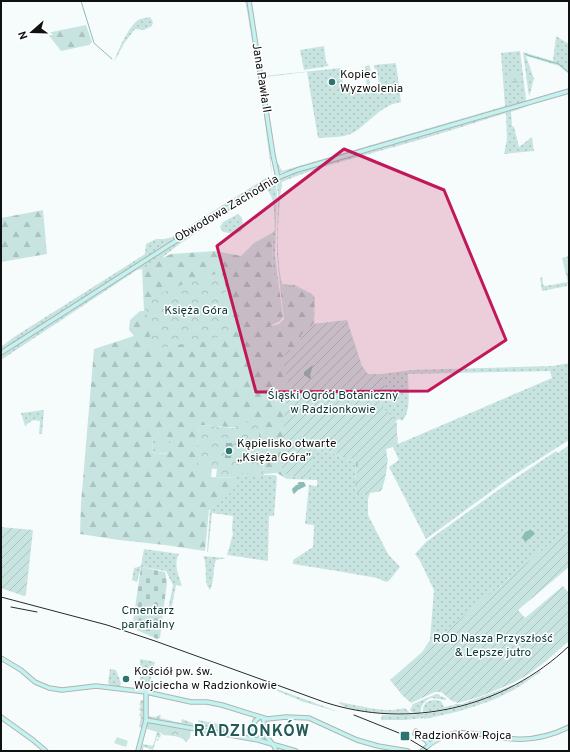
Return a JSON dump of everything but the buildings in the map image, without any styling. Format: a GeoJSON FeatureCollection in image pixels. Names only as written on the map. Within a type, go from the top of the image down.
{"type":"FeatureCollection","features":[{"type":"Feature","properties":{"kind":"street","name":"Jana Pawła II"},"geometry":{"type":"LineString","coordinates":[[249,1],[277,178]]}},
{"type":"Feature","properties":{"kind":"street","name":"Obwodowa Zachodnia"},"geometry":{"type":"LineString","coordinates":[[1,353],[252,192],[277,178],[296,171],[569,91]]}},
{"type":"Feature","properties":{"kind":"street","name":"Jana Pawła II"},"geometry":{"type":"LineString","coordinates":[[273,155],[277,178]]}},
{"type":"Feature","properties":{"kind":"street"},"geometry":{"type":"LineString","coordinates":[[277,171],[281,174],[296,171]]}},
{"type":"Feature","properties":{"kind":"street"},"geometry":{"type":"LineString","coordinates":[[1,658],[21,670],[35,682],[48,688],[66,689],[96,686],[146,692],[191,702],[206,702],[222,705],[269,719],[297,717],[310,718],[364,743],[408,751]]}},
{"type":"Feature","properties":{"kind":"street"},"geometry":{"type":"LineString","coordinates":[[138,751],[146,720],[146,692]]}},
{"type":"Feature","properties":{"kind":"street"},"geometry":{"type":"LineString","coordinates":[[1,717],[46,751]]}},
{"type":"Feature","properties":{"kind":"street"},"geometry":{"type":"LineString","coordinates":[[256,739],[261,738],[263,731],[262,717]]}},
{"type":"Feature","properties":{"kind":"street"},"geometry":{"type":"LineString","coordinates":[[256,739],[252,735],[255,721],[262,717]]}},
{"type":"Feature","properties":{"kind":"street"},"geometry":{"type":"LineString","coordinates":[[146,720],[256,739],[296,751]]}},
{"type":"Feature","properties":{"kind":"street"},"geometry":{"type":"LineString","coordinates":[[424,749],[446,734],[469,733],[521,739],[547,735],[569,727]]}},
{"type":"Feature","properties":{"kind":"street"},"geometry":{"type":"LineString","coordinates":[[263,731],[275,751],[281,746]]}},
{"type":"Feature","properties":{"kind":"street"},"geometry":{"type":"LineString","coordinates":[[416,731],[415,734],[425,740],[424,749]]}},
{"type":"Feature","properties":{"kind":"highlighted area"},"geometry":{"type":"Polygon","coordinates":[[[344,149],[444,190],[506,340],[428,391],[256,392],[217,246],[344,149]]]}},
{"type":"Feature","properties":{"kind":"green space"},"geometry":{"type":"Polygon","coordinates":[[[244,1],[247,1],[270,150],[272,176],[263,108],[246,4],[244,1]]]}},
{"type":"Feature","properties":{"kind":"green space"},"geometry":{"type":"Polygon","coordinates":[[[150,17],[153,22],[152,26],[144,30],[135,29],[125,42],[114,62],[121,45],[132,26],[140,19],[150,17]]]}},
{"type":"Feature","properties":{"kind":"green space"},"geometry":{"type":"Polygon","coordinates":[[[86,25],[92,42],[89,45],[61,51],[47,33],[86,25]]]}},
{"type":"Feature","properties":{"kind":"green space"},"geometry":{"type":"Polygon","coordinates":[[[556,36],[569,44],[569,74],[559,66],[526,56],[534,79],[529,97],[523,52],[553,61],[556,36]]]}},
{"type":"Feature","properties":{"kind":"green space"},"geometry":{"type":"Polygon","coordinates":[[[324,46],[326,62],[329,66],[304,70],[300,50],[324,46]]]}},
{"type":"Feature","properties":{"kind":"green space"},"geometry":{"type":"Polygon","coordinates":[[[520,51],[526,99],[525,102],[288,171],[280,173],[277,170],[263,79],[264,76],[341,68],[344,92],[367,89],[365,66],[369,65],[371,71],[369,72],[370,86],[373,85],[377,87],[379,84],[377,70],[374,68],[374,65],[396,63],[401,102],[381,110],[353,133],[340,137],[318,138],[307,72],[265,77],[264,79],[276,160],[282,171],[505,106],[501,53],[520,51]]]}},
{"type":"Feature","properties":{"kind":"green space"},"geometry":{"type":"Polygon","coordinates":[[[513,71],[520,78],[516,85],[511,82],[509,78],[513,71]]]}},
{"type":"Feature","properties":{"kind":"green space"},"geometry":{"type":"Polygon","coordinates":[[[527,105],[528,106],[511,112],[512,126],[514,127],[519,147],[532,137],[534,151],[504,154],[507,139],[506,113],[429,137],[319,168],[282,182],[278,220],[278,259],[282,284],[295,285],[314,296],[315,300],[314,323],[316,335],[360,365],[368,374],[382,374],[412,370],[553,366],[569,363],[569,440],[511,477],[426,539],[389,467],[399,460],[393,447],[386,449],[312,336],[314,305],[310,294],[295,286],[280,287],[277,253],[278,193],[277,186],[273,181],[303,170],[527,105]],[[550,371],[408,374],[409,399],[407,412],[402,421],[399,419],[396,421],[398,444],[552,378],[550,371]]]}},
{"type":"Feature","properties":{"kind":"green space"},"geometry":{"type":"Polygon","coordinates":[[[266,178],[269,180],[1,351],[1,347],[14,337],[145,254],[146,244],[156,239],[172,237],[266,178]]]}},
{"type":"Feature","properties":{"kind":"green space"},"geometry":{"type":"Polygon","coordinates":[[[271,183],[276,186],[277,193],[275,255],[279,287],[273,272],[272,233],[275,230],[274,209],[272,198],[267,190],[223,215],[181,243],[155,263],[143,269],[137,270],[1,360],[1,354],[251,194],[271,183]]]}},
{"type":"Feature","properties":{"kind":"green space"},"geometry":{"type":"Polygon","coordinates":[[[43,210],[47,254],[1,262],[1,218],[43,210]]]}},
{"type":"Feature","properties":{"kind":"green space"},"geometry":{"type":"Polygon","coordinates":[[[238,214],[242,219],[242,231],[235,234],[223,232],[220,227],[223,222],[238,214]]]}},
{"type":"Feature","properties":{"kind":"green space"},"geometry":{"type":"Polygon","coordinates":[[[272,233],[273,272],[279,287],[283,317],[280,321],[268,327],[279,324],[284,319],[280,287],[295,286],[313,297],[314,305],[312,336],[388,459],[381,491],[356,493],[356,462],[324,450],[314,449],[295,476],[287,479],[277,473],[264,474],[263,455],[260,452],[258,429],[199,425],[197,466],[212,468],[211,477],[236,478],[233,491],[213,509],[209,510],[205,551],[80,534],[81,503],[94,349],[134,336],[129,330],[130,320],[140,311],[144,311],[142,269],[171,254],[215,251],[241,256],[254,243],[272,233]],[[166,434],[155,437],[152,441],[153,452],[165,454],[169,450],[171,443],[166,434]]]}},
{"type":"Feature","properties":{"kind":"green space"},"geometry":{"type":"Polygon","coordinates":[[[569,256],[569,282],[568,283],[562,258],[569,256]]]}},
{"type":"Feature","properties":{"kind":"green space","name":"Księża Góra"},"geometry":{"type":"Polygon","coordinates":[[[223,272],[233,334],[152,349],[144,300],[191,281],[223,272]]]}},
{"type":"Feature","properties":{"kind":"green space"},"geometry":{"type":"Polygon","coordinates":[[[542,277],[543,284],[545,286],[568,282],[567,286],[542,291],[540,278],[542,277]]]}},
{"type":"Feature","properties":{"kind":"green space","name":"Śląski Ogród Botaniczny w Radzionkowie"},"geometry":{"type":"Polygon","coordinates":[[[347,320],[362,366],[368,374],[382,374],[386,395],[382,406],[396,421],[397,425],[397,440],[392,446],[386,449],[386,470],[381,491],[370,493],[356,493],[358,461],[326,450],[315,448],[311,470],[306,477],[292,476],[283,472],[281,462],[288,379],[284,366],[285,353],[300,344],[301,335],[312,324],[347,320]]]}},
{"type":"Feature","properties":{"kind":"green space"},"geometry":{"type":"Polygon","coordinates":[[[44,410],[42,434],[39,434],[40,421],[33,420],[25,426],[21,413],[44,410]]]}},
{"type":"Feature","properties":{"kind":"green space"},"geometry":{"type":"Polygon","coordinates":[[[237,422],[258,423],[260,452],[263,455],[264,476],[236,475],[236,478],[216,477],[217,469],[197,467],[199,425],[235,428],[237,422]]]}},
{"type":"Feature","properties":{"kind":"green space"},"geometry":{"type":"Polygon","coordinates":[[[248,432],[256,432],[255,441],[248,441],[248,432]]]}},
{"type":"Feature","properties":{"kind":"green space"},"geometry":{"type":"Polygon","coordinates":[[[166,433],[171,443],[170,450],[163,454],[153,452],[152,441],[155,437],[166,433]]]}},
{"type":"Feature","properties":{"kind":"green space"},"geometry":{"type":"Polygon","coordinates":[[[157,436],[167,437],[168,445],[165,453],[156,451],[155,444],[157,436]]]}},
{"type":"Feature","properties":{"kind":"green space"},"geometry":{"type":"Polygon","coordinates":[[[243,443],[253,444],[252,473],[242,473],[243,443]]]}},
{"type":"Feature","properties":{"kind":"green space"},"geometry":{"type":"Polygon","coordinates":[[[569,445],[569,528],[422,652],[430,640],[434,590],[415,554],[426,542],[508,483],[556,451],[558,453],[569,445]]]}},
{"type":"Feature","properties":{"kind":"green space"},"geometry":{"type":"Polygon","coordinates":[[[314,449],[324,450],[356,462],[356,493],[370,493],[368,499],[368,515],[388,554],[400,567],[389,581],[386,582],[377,578],[293,564],[293,560],[313,547],[314,525],[305,524],[309,485],[317,486],[317,480],[287,479],[295,476],[314,449]]]}},
{"type":"Feature","properties":{"kind":"green space"},"geometry":{"type":"Polygon","coordinates":[[[236,475],[275,475],[277,477],[274,516],[269,516],[268,561],[227,555],[233,534],[233,516],[212,513],[207,552],[210,509],[213,509],[236,478],[236,475]]]}},
{"type":"Feature","properties":{"kind":"green space"},"geometry":{"type":"Polygon","coordinates":[[[1,527],[33,530],[26,594],[24,596],[1,588],[1,527]]]}},
{"type":"Feature","properties":{"kind":"green space","name":"ROD Nasza Przyszłość & Lepsze jutro"},"geometry":{"type":"Polygon","coordinates":[[[569,528],[569,567],[518,610],[525,618],[563,586],[569,593],[569,641],[529,674],[513,683],[479,697],[458,703],[452,701],[441,692],[435,692],[411,703],[403,696],[390,680],[569,528]]]}},
{"type":"Feature","properties":{"kind":"green space"},"geometry":{"type":"Polygon","coordinates":[[[144,549],[179,554],[177,558],[177,566],[182,586],[176,585],[171,611],[168,610],[173,585],[166,571],[141,567],[137,582],[132,580],[134,568],[141,566],[144,549]]]}},
{"type":"Feature","properties":{"kind":"green space"},"geometry":{"type":"Polygon","coordinates":[[[203,556],[226,558],[216,560],[210,590],[206,582],[206,565],[203,556]]]}},
{"type":"Feature","properties":{"kind":"green space","name":"Cmentarz parafialny"},"geometry":{"type":"Polygon","coordinates":[[[141,567],[165,572],[167,582],[160,638],[157,639],[132,628],[141,567]]]}},
{"type":"Feature","properties":{"kind":"green space"},"geometry":{"type":"Polygon","coordinates":[[[140,659],[155,662],[148,689],[140,688],[140,659]]]}},
{"type":"Feature","properties":{"kind":"green space"},"geometry":{"type":"Polygon","coordinates":[[[110,669],[116,670],[121,683],[120,687],[110,686],[108,683],[110,669]]]}},
{"type":"Feature","properties":{"kind":"green space"},"geometry":{"type":"Polygon","coordinates":[[[540,671],[541,672],[504,695],[471,708],[424,719],[381,720],[382,715],[424,714],[464,706],[503,691],[540,671]]]}},
{"type":"Feature","properties":{"kind":"green space"},"geometry":{"type":"Polygon","coordinates":[[[516,684],[494,694],[459,706],[423,712],[424,705],[431,700],[441,701],[444,707],[462,704],[516,684]]]}},
{"type":"Feature","properties":{"kind":"green space"},"geometry":{"type":"Polygon","coordinates":[[[277,689],[339,712],[304,702],[277,691],[277,689]]]}},
{"type":"Feature","properties":{"kind":"green space"},"geometry":{"type":"Polygon","coordinates":[[[436,694],[446,698],[446,700],[431,698],[423,704],[421,713],[413,713],[410,710],[413,704],[436,694]]]}},
{"type":"Feature","properties":{"kind":"green space"},"geometry":{"type":"Polygon","coordinates":[[[141,700],[144,700],[145,714],[143,728],[139,727],[141,717],[139,716],[141,711],[139,710],[141,705],[139,705],[141,700]]]}},
{"type":"Feature","properties":{"kind":"green space"},"geometry":{"type":"Polygon","coordinates":[[[338,702],[379,710],[396,710],[405,708],[410,713],[361,711],[343,706],[338,702]]]}},
{"type":"Feature","properties":{"kind":"green space"},"geometry":{"type":"Polygon","coordinates":[[[161,715],[160,718],[181,723],[182,719],[193,723],[193,726],[148,719],[148,716],[156,717],[161,715]]]}},
{"type":"Feature","properties":{"kind":"green space"},"geometry":{"type":"Polygon","coordinates":[[[198,720],[229,726],[228,732],[199,726],[198,720]]]}},
{"type":"Feature","properties":{"kind":"green space"},"geometry":{"type":"Polygon","coordinates":[[[149,722],[191,730],[190,738],[186,742],[178,737],[163,735],[147,729],[147,724],[149,722]]]}},
{"type":"Feature","properties":{"kind":"green space"},"geometry":{"type":"Polygon","coordinates":[[[157,732],[161,735],[160,738],[157,737],[156,739],[159,739],[158,741],[156,740],[153,750],[144,747],[141,751],[143,744],[153,746],[157,732]]]}},
{"type":"Feature","properties":{"kind":"green space"},"geometry":{"type":"Polygon","coordinates":[[[117,737],[128,741],[126,747],[114,743],[117,737]]]}},
{"type":"Feature","properties":{"kind":"water"},"geometry":{"type":"Polygon","coordinates":[[[313,365],[310,379],[304,375],[304,372],[313,365]]]}},
{"type":"Feature","properties":{"kind":"water","name":"Kąpielisko otwarte „Księża Góra”"},"geometry":{"type":"Polygon","coordinates":[[[226,443],[232,443],[231,458],[225,458],[226,443]]]}},
{"type":"Feature","properties":{"kind":"water"},"geometry":{"type":"Polygon","coordinates":[[[299,482],[304,482],[306,486],[294,494],[292,489],[296,485],[299,485],[297,484],[299,482]]]}},
{"type":"Feature","properties":{"kind":"water"},"geometry":{"type":"Polygon","coordinates":[[[530,530],[535,534],[525,542],[522,537],[525,532],[530,530]]]}},
{"type":"Feature","properties":{"kind":"waterway"},"geometry":{"type":"LineString","coordinates":[[81,1],[94,43],[112,59]]}},
{"type":"Feature","properties":{"kind":"waterway"},"geometry":{"type":"LineString","coordinates":[[526,54],[559,64],[569,73]]}},
{"type":"Feature","properties":{"kind":"railway"},"geometry":{"type":"LineString","coordinates":[[1,597],[107,625],[324,702],[356,710],[389,714],[422,713],[454,708],[485,698],[515,685],[543,667],[569,646]]}},
{"type":"Feature","properties":{"kind":"railway"},"geometry":{"type":"LineString","coordinates":[[11,607],[37,612]]}},
{"type":"Feature","properties":{"kind":"railway"},"geometry":{"type":"LineString","coordinates":[[354,715],[399,733],[429,751]]}},
{"type":"Feature","properties":{"kind":"place","name":"Kopiec Wyzwolenia"},"geometry":{"type":"Point","coordinates":[332,82]}},
{"type":"Feature","properties":{"kind":"place","name":"Kąpielisko otwarte „Księża Góra”"},"geometry":{"type":"Point","coordinates":[229,451]}},
{"type":"Feature","properties":{"kind":"place","name":"Kościół pw. św. Wojciecha w Radzionkowie"},"geometry":{"type":"Point","coordinates":[126,679]}},
{"type":"Feature","properties":{"kind":"place","name":"Radzionków Rojca"},"geometry":{"type":"Point","coordinates":[405,736]}},
{"type":"Feature","properties":{"kind":"district","name":"RADZIONKÓW"},"geometry":{"type":"Point","coordinates":[252,732]}}]}
